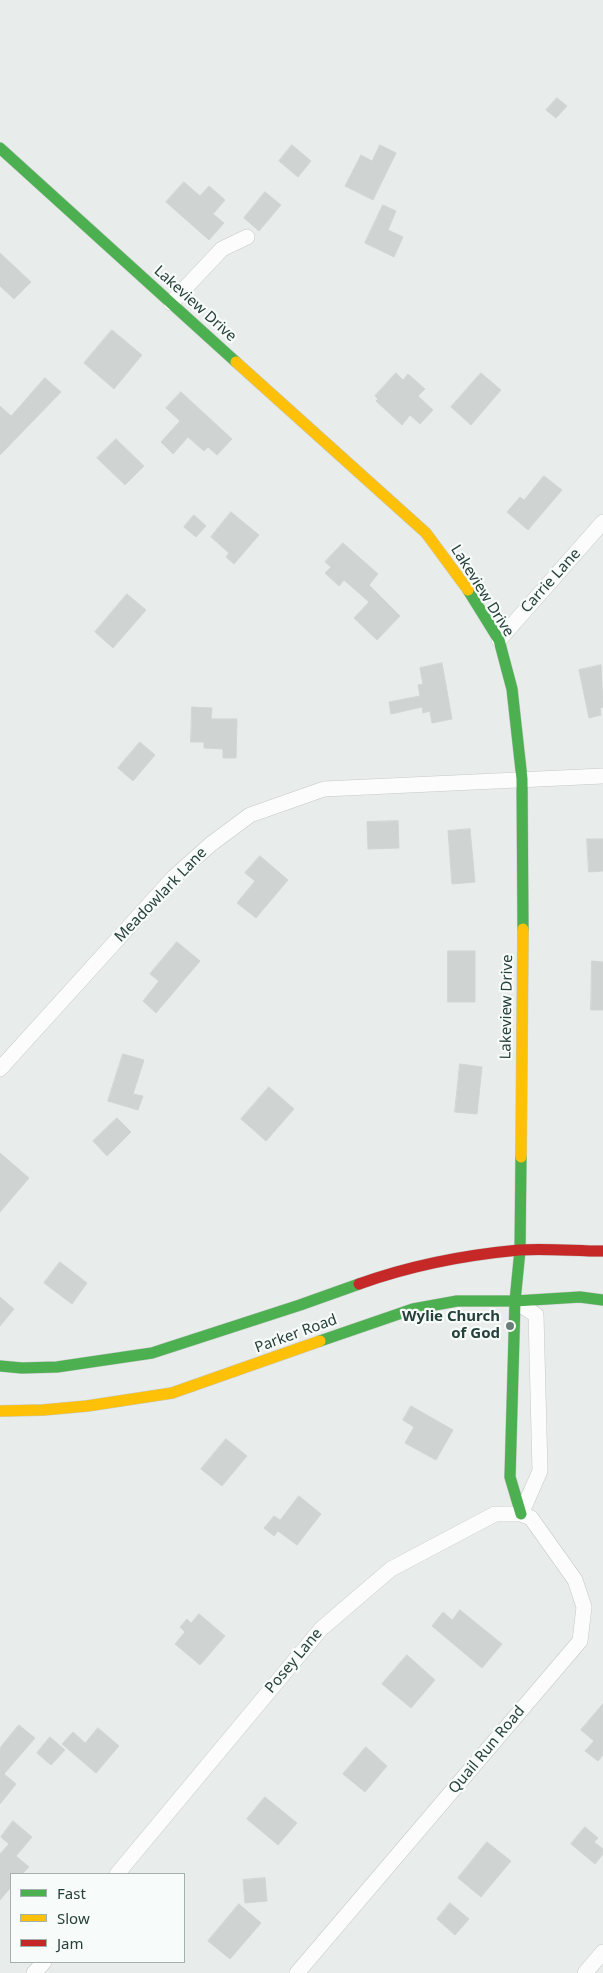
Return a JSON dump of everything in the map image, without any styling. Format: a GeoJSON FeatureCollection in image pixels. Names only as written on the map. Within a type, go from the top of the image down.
{"type":"FeatureCollection","features":[{"type":"Feature","properties":{"kind":"street","name":"Lakeview Drive"},"geometry":{"type":"LineString","coordinates":[[0,148],[426,533],[458,576],[498,640],[512,689],[522,778],[520,1250],[514,1301]]}},
{"type":"Feature","properties":{"kind":"street"},"geometry":{"type":"LineString","coordinates":[[171,303],[222,250],[247,236]]}},
{"type":"Feature","properties":{"kind":"street","name":"Carrie Lane"},"geometry":{"type":"LineString","coordinates":[[498,640],[603,522]]}},
{"type":"Feature","properties":{"kind":"street","name":"Meadowlark Lane"},"geometry":{"type":"LineString","coordinates":[[0,1069],[174,877],[211,844],[250,815],[324,789],[522,778],[603,776]]}},
{"type":"Feature","properties":{"kind":"street","name":"Parker Road"},"geometry":{"type":"LineString","coordinates":[[0,1366],[22,1368],[57,1367],[152,1353],[300,1306],[386,1274],[456,1259],[520,1250],[603,1251]]}},
{"type":"Feature","properties":{"kind":"street","name":"Parker Road"},"geometry":{"type":"LineString","coordinates":[[0,1412],[54,1410],[135,1400],[172,1393],[217,1379],[309,1344],[413,1309],[457,1301],[514,1301],[580,1297],[603,1300]]}},
{"type":"Feature","properties":{"kind":"street"},"geometry":{"type":"LineString","coordinates":[[514,1301],[536,1315],[540,1471],[521,1514]]}},
{"type":"Feature","properties":{"kind":"street"},"geometry":{"type":"LineString","coordinates":[[514,1301],[510,1477],[521,1514]]}},
{"type":"Feature","properties":{"kind":"street","name":"Posey Lane"},"geometry":{"type":"LineString","coordinates":[[117,1873],[321,1628],[391,1569],[495,1514],[521,1514]]}},
{"type":"Feature","properties":{"kind":"street","name":"Quail Run Road"},"geometry":{"type":"LineString","coordinates":[[297,1973],[580,1641],[584,1607],[575,1580],[531,1518],[521,1514]]}},
{"type":"Feature","properties":{"kind":"street"},"geometry":{"type":"LineString","coordinates":[[585,1973],[603,1952]]}},
{"type":"Feature","properties":{"kind":"street"},"geometry":{"type":"LineString","coordinates":[[34,1973],[43,1963]]}},
{"type":"Feature","properties":{"kind":"building"},"geometry":{"type":"Polygon","coordinates":[[[557,98],[567,106],[556,118],[546,110],[557,98]]]}},
{"type":"Feature","properties":{"kind":"building"},"geometry":{"type":"Polygon","coordinates":[[[292,145],[311,161],[298,177],[279,161],[292,145]]]}},
{"type":"Feature","properties":{"kind":"building"},"geometry":{"type":"Polygon","coordinates":[[[380,145],[396,153],[373,200],[345,186],[361,155],[372,161],[380,145]]]}},
{"type":"Feature","properties":{"kind":"building"},"geometry":{"type":"Polygon","coordinates":[[[184,182],[200,196],[209,186],[225,200],[213,214],[224,223],[209,240],[166,202],[184,182]]]}},
{"type":"Feature","properties":{"kind":"building"},"geometry":{"type":"Polygon","coordinates":[[[265,192],[281,205],[259,231],[244,218],[265,192]]]}},
{"type":"Feature","properties":{"kind":"building"},"geometry":{"type":"Polygon","coordinates":[[[383,205],[396,211],[388,230],[403,237],[394,257],[365,243],[383,205]]]}},
{"type":"Feature","properties":{"kind":"building"},"geometry":{"type":"Polygon","coordinates":[[[0,253],[31,282],[14,299],[0,286],[0,253]]]}},
{"type":"Feature","properties":{"kind":"building"},"geometry":{"type":"Polygon","coordinates":[[[112,330],[142,355],[114,389],[84,363],[112,330]]]}},
{"type":"Feature","properties":{"kind":"building"},"geometry":{"type":"Polygon","coordinates":[[[396,373],[403,380],[408,374],[425,389],[418,396],[433,410],[420,424],[410,415],[402,425],[376,401],[378,399],[375,396],[396,373]]]}},
{"type":"Feature","properties":{"kind":"building"},"geometry":{"type":"Polygon","coordinates":[[[481,373],[501,390],[471,425],[451,407],[481,373]]]}},
{"type":"Feature","properties":{"kind":"building"},"geometry":{"type":"Polygon","coordinates":[[[45,378],[61,392],[0,455],[0,406],[11,416],[45,378]]]}},
{"type":"Feature","properties":{"kind":"building"},"geometry":{"type":"Polygon","coordinates":[[[181,392],[232,439],[217,455],[208,447],[204,451],[188,437],[173,454],[161,442],[180,421],[166,408],[181,392]]]}},
{"type":"Feature","properties":{"kind":"building"},"geometry":{"type":"Polygon","coordinates":[[[116,439],[144,466],[125,485],[97,458],[116,439]]]}},
{"type":"Feature","properties":{"kind":"building"},"geometry":{"type":"Polygon","coordinates":[[[544,476],[562,490],[528,530],[507,512],[520,497],[524,500],[544,476]]]}},
{"type":"Feature","properties":{"kind":"building"},"geometry":{"type":"Polygon","coordinates":[[[231,512],[259,535],[234,564],[226,557],[229,553],[211,537],[231,512]]]}},
{"type":"Feature","properties":{"kind":"building"},"geometry":{"type":"Polygon","coordinates":[[[194,515],[206,526],[196,537],[184,527],[194,515]]]}},
{"type":"Feature","properties":{"kind":"building"},"geometry":{"type":"Polygon","coordinates":[[[343,543],[378,574],[369,585],[400,616],[377,640],[354,618],[369,602],[344,580],[339,586],[325,573],[331,567],[325,562],[343,543]]]}},
{"type":"Feature","properties":{"kind":"building"},"geometry":{"type":"Polygon","coordinates":[[[127,594],[146,610],[113,648],[95,632],[127,594]]]}},
{"type":"Feature","properties":{"kind":"building"},"geometry":{"type":"Polygon","coordinates":[[[442,663],[452,719],[432,723],[430,711],[423,713],[422,707],[391,714],[389,702],[420,696],[418,685],[423,684],[420,668],[442,663]]]}},
{"type":"Feature","properties":{"kind":"building"},"geometry":{"type":"Polygon","coordinates":[[[601,665],[603,707],[600,708],[601,715],[589,718],[579,670],[601,665]]]}},
{"type":"Feature","properties":{"kind":"building"},"geometry":{"type":"Polygon","coordinates":[[[192,707],[212,708],[211,719],[237,719],[236,758],[223,758],[223,749],[204,748],[204,742],[191,742],[192,707]]]}},
{"type":"Feature","properties":{"kind":"building"},"geometry":{"type":"Polygon","coordinates":[[[140,742],[155,755],[133,781],[118,768],[140,742]]]}},
{"type":"Feature","properties":{"kind":"building"},"geometry":{"type":"Polygon","coordinates":[[[398,821],[399,848],[368,849],[367,822],[398,821]]]}},
{"type":"Feature","properties":{"kind":"building"},"geometry":{"type":"Polygon","coordinates":[[[470,829],[475,882],[452,884],[448,831],[470,829]]]}},
{"type":"Feature","properties":{"kind":"building"},"geometry":{"type":"Polygon","coordinates":[[[587,839],[603,839],[603,871],[589,872],[587,839]]]}},
{"type":"Feature","properties":{"kind":"building"},"geometry":{"type":"Polygon","coordinates":[[[260,856],[288,880],[256,918],[237,903],[255,881],[245,873],[260,856]]]}},
{"type":"Feature","properties":{"kind":"building"},"geometry":{"type":"Polygon","coordinates":[[[177,942],[200,961],[156,1013],[143,1001],[159,981],[150,974],[177,942]]]}},
{"type":"Feature","properties":{"kind":"building"},"geometry":{"type":"Polygon","coordinates":[[[448,951],[475,951],[475,1002],[448,1002],[448,951]]]}},
{"type":"Feature","properties":{"kind":"building"},"geometry":{"type":"Polygon","coordinates":[[[592,961],[603,962],[603,1010],[591,1010],[592,961]]]}},
{"type":"Feature","properties":{"kind":"building"},"geometry":{"type":"Polygon","coordinates":[[[123,1054],[144,1060],[133,1094],[143,1096],[138,1110],[108,1101],[123,1054]]]}},
{"type":"Feature","properties":{"kind":"building"},"geometry":{"type":"Polygon","coordinates":[[[460,1064],[482,1067],[477,1114],[455,1112],[460,1064]]]}},
{"type":"Feature","properties":{"kind":"building"},"geometry":{"type":"Polygon","coordinates":[[[269,1087],[294,1109],[266,1141],[241,1119],[269,1087]]]}},
{"type":"Feature","properties":{"kind":"building"},"geometry":{"type":"Polygon","coordinates":[[[117,1118],[131,1132],[107,1156],[93,1141],[117,1118]]]}},
{"type":"Feature","properties":{"kind":"building"},"geometry":{"type":"Polygon","coordinates":[[[0,1153],[29,1178],[0,1212],[0,1153]]]}},
{"type":"Feature","properties":{"kind":"building"},"geometry":{"type":"Polygon","coordinates":[[[60,1262],[87,1283],[72,1304],[44,1283],[60,1262]]]}},
{"type":"Feature","properties":{"kind":"building"},"geometry":{"type":"Polygon","coordinates":[[[0,1297],[14,1309],[0,1326],[0,1297]]]}},
{"type":"Feature","properties":{"kind":"building"},"geometry":{"type":"Polygon","coordinates":[[[411,1406],[453,1430],[436,1460],[405,1443],[414,1427],[403,1420],[411,1406]]]}},
{"type":"Feature","properties":{"kind":"building"},"geometry":{"type":"Polygon","coordinates":[[[226,1439],[247,1456],[222,1486],[201,1469],[226,1439]]]}},
{"type":"Feature","properties":{"kind":"building"},"geometry":{"type":"Polygon","coordinates":[[[299,1496],[321,1514],[297,1545],[278,1531],[274,1536],[264,1528],[274,1516],[280,1520],[299,1496]]]}},
{"type":"Feature","properties":{"kind":"building"},"geometry":{"type":"Polygon","coordinates":[[[460,1610],[502,1644],[482,1668],[432,1626],[443,1612],[452,1620],[460,1610]]]}},
{"type":"Feature","properties":{"kind":"building"},"geometry":{"type":"Polygon","coordinates":[[[199,1614],[225,1636],[200,1665],[175,1644],[185,1632],[180,1627],[187,1619],[191,1623],[199,1614]]]}},
{"type":"Feature","properties":{"kind":"building"},"geometry":{"type":"Polygon","coordinates":[[[407,1655],[435,1680],[411,1708],[382,1684],[407,1655]]]}},
{"type":"Feature","properties":{"kind":"building"},"geometry":{"type":"Polygon","coordinates":[[[603,1704],[603,1755],[598,1761],[585,1751],[594,1741],[581,1730],[603,1704]]]}},
{"type":"Feature","properties":{"kind":"building"},"geometry":{"type":"Polygon","coordinates":[[[19,1725],[35,1738],[4,1774],[16,1784],[0,1804],[0,1748],[19,1725]]]}},
{"type":"Feature","properties":{"kind":"building"},"geometry":{"type":"Polygon","coordinates":[[[98,1728],[119,1746],[96,1773],[62,1744],[73,1732],[85,1743],[98,1728]]]}},
{"type":"Feature","properties":{"kind":"building"},"geometry":{"type":"Polygon","coordinates":[[[50,1737],[65,1750],[51,1765],[37,1753],[50,1737]]]}},
{"type":"Feature","properties":{"kind":"building"},"geometry":{"type":"Polygon","coordinates":[[[366,1747],[387,1766],[365,1792],[343,1774],[366,1747]]]}},
{"type":"Feature","properties":{"kind":"building"},"geometry":{"type":"Polygon","coordinates":[[[265,1797],[297,1823],[278,1845],[247,1819],[265,1797]]]}},
{"type":"Feature","properties":{"kind":"building"},"geometry":{"type":"Polygon","coordinates":[[[13,1821],[32,1837],[16,1856],[29,1867],[23,1873],[10,1873],[10,1888],[0,1900],[0,1854],[9,1844],[1,1837],[13,1821]]]}},
{"type":"Feature","properties":{"kind":"building"},"geometry":{"type":"Polygon","coordinates":[[[585,1827],[598,1838],[594,1842],[603,1849],[603,1854],[595,1864],[571,1844],[585,1827]]]}},
{"type":"Feature","properties":{"kind":"building"},"geometry":{"type":"Polygon","coordinates":[[[487,1842],[511,1861],[481,1897],[458,1878],[487,1842]]]}},
{"type":"Feature","properties":{"kind":"building"},"geometry":{"type":"Polygon","coordinates":[[[265,1878],[267,1901],[245,1903],[243,1880],[265,1878]]]}},
{"type":"Feature","properties":{"kind":"building"},"geometry":{"type":"Polygon","coordinates":[[[450,1903],[469,1919],[455,1935],[437,1919],[450,1903]]]}},
{"type":"Feature","properties":{"kind":"building"},"geometry":{"type":"Polygon","coordinates":[[[239,1904],[261,1923],[230,1959],[208,1941],[239,1904]]]}},
{"type":"Feature","properties":{"kind":"traffic: fast"},"geometry":{"type":"LineString","coordinates":[[0,148],[236,362]]}},
{"type":"Feature","properties":{"kind":"traffic: fast"},"geometry":{"type":"LineString","coordinates":[[468,590],[499,640],[512,689],[522,779],[523,929]]}},
{"type":"Feature","properties":{"kind":"traffic: fast"},"geometry":{"type":"LineString","coordinates":[[521,1157],[520,1250],[515,1301],[510,1477],[521,1514]]}},
{"type":"Feature","properties":{"kind":"traffic: fast"},"geometry":{"type":"LineString","coordinates":[[0,1366],[22,1368],[57,1367],[152,1353],[359,1284]]}},
{"type":"Feature","properties":{"kind":"traffic: fast"},"geometry":{"type":"LineString","coordinates":[[320,1341],[413,1309],[457,1301],[515,1301],[580,1297],[603,1300]]}},
{"type":"Feature","properties":{"kind":"traffic: slow"},"geometry":{"type":"LineString","coordinates":[[236,362],[426,533],[468,590]]}},
{"type":"Feature","properties":{"kind":"traffic: slow"},"geometry":{"type":"LineString","coordinates":[[521,1157],[523,929]]}},
{"type":"Feature","properties":{"kind":"traffic: slow"},"geometry":{"type":"LineString","coordinates":[[0,1411],[87,1406],[172,1393],[320,1341]]}},
{"type":"Feature","properties":{"kind":"traffic: jam"},"geometry":{"type":"LineString","coordinates":[[359,1284],[438,1262],[499,1252],[529,1249],[603,1251]]}},
{"type":"Feature","properties":{"kind":"place","name":"Wylie Church of God"},"geometry":{"type":"Point","coordinates":[510,1326]}}]}
